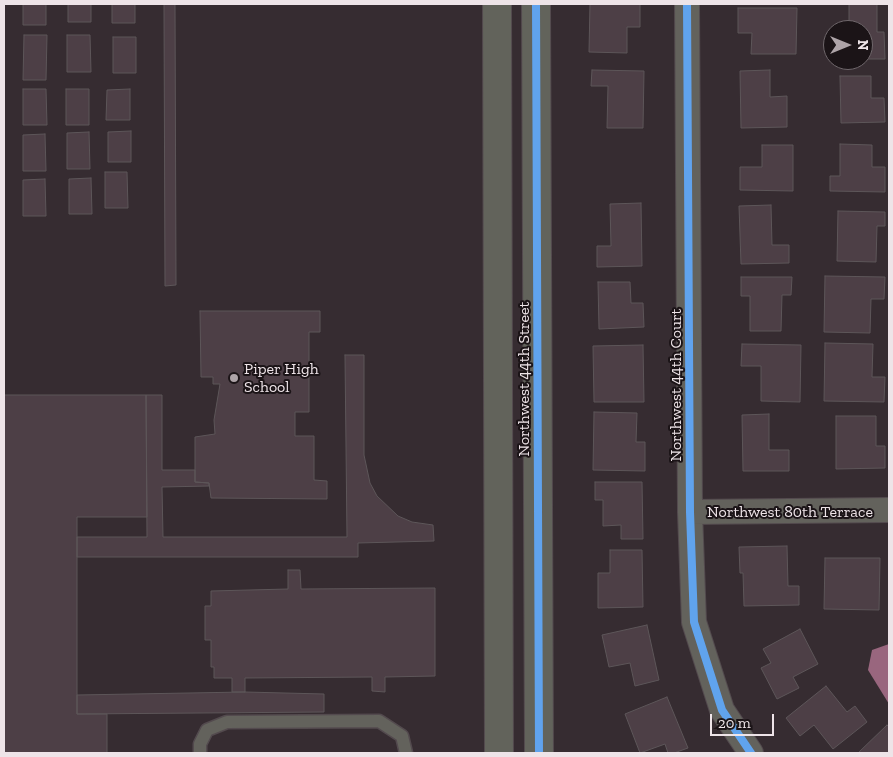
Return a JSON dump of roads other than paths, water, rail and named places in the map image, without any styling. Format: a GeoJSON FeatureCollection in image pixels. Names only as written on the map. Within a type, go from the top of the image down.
{"type":"FeatureCollection","features":[{"type":"Feature","properties":{"kind":"street","name":"Northwest 44th Street"},"geometry":{"type":"LineString","coordinates":[[496,4],[499,753]]}},
{"type":"Feature","properties":{"kind":"street","name":"Northwest 44th Street"},"geometry":{"type":"LineString","coordinates":[[536,4],[539,753]]}},
{"type":"Feature","properties":{"kind":"street","name":"Northwest 44th Court"},"geometry":{"type":"LineString","coordinates":[[687,4],[690,512],[694,622],[722,710],[751,753]]}},
{"type":"Feature","properties":{"kind":"street","name":"Northwest 80th Terrace"},"geometry":{"type":"LineString","coordinates":[[690,512],[889,510]]}},
{"type":"Feature","properties":{"kind":"lane"},"geometry":{"type":"LineString","coordinates":[[200,753],[200,744],[207,730],[227,722],[379,721],[402,736],[406,753]]}},
{"type":"Feature","properties":{"kind":"place","name":"Piper High School"},"geometry":{"type":"Point","coordinates":[234,378]}}]}
